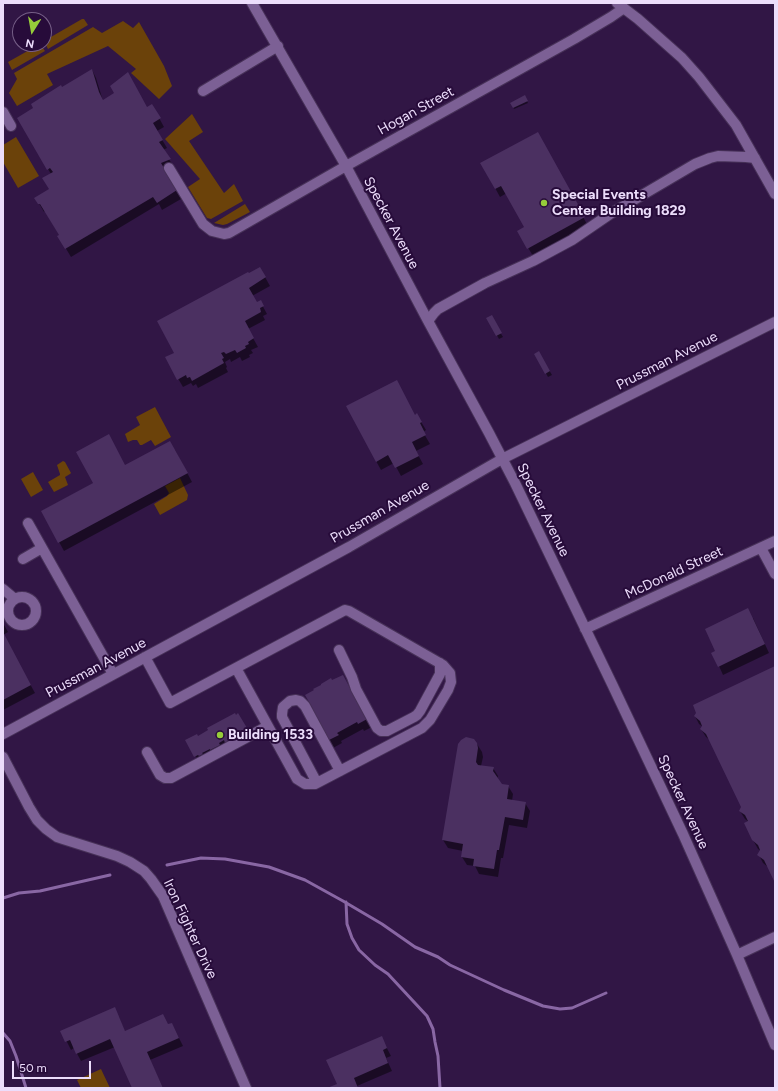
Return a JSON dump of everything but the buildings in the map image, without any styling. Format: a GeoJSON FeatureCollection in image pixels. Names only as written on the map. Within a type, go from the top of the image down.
{"type":"FeatureCollection","features":[{"type":"Feature","properties":{"kind":"street","name":"Specker Avenue"},"geometry":{"type":"LineString","coordinates":[[252,3],[346,166],[502,459],[653,771],[737,954],[775,1045]]}},
{"type":"Feature","properties":{"kind":"street"},"geometry":{"type":"LineString","coordinates":[[621,6],[682,58],[699,77],[736,125],[775,194]]}},
{"type":"Feature","properties":{"kind":"street","name":"Hogan Street"},"geometry":{"type":"LineString","coordinates":[[169,168],[203,224],[207,228],[224,234],[234,231],[346,166],[612,17],[621,6]]}},
{"type":"Feature","properties":{"kind":"street"},"geometry":{"type":"LineString","coordinates":[[203,91],[278,46]]}},
{"type":"Feature","properties":{"kind":"street"},"geometry":{"type":"LineString","coordinates":[[3,112],[11,126]]}},
{"type":"Feature","properties":{"kind":"street"},"geometry":{"type":"LineString","coordinates":[[428,321],[438,309],[572,240],[610,214],[695,164],[718,156],[755,158]]}},
{"type":"Feature","properties":{"kind":"street","name":"Prussman Avenue"},"geometry":{"type":"LineString","coordinates":[[3,734],[349,547],[502,459],[775,322]]}},
{"type":"Feature","properties":{"kind":"street"},"geometry":{"type":"LineString","coordinates":[[28,523],[113,674]]}},
{"type":"Feature","properties":{"kind":"street","name":"McDonald Street"},"geometry":{"type":"LineString","coordinates":[[585,629],[775,541]]}},
{"type":"Feature","properties":{"kind":"street"},"geometry":{"type":"LineString","coordinates":[[23,559],[42,548]]}},
{"type":"Feature","properties":{"kind":"street"},"geometry":{"type":"LineString","coordinates":[[761,548],[775,574]]}},
{"type":"Feature","properties":{"kind":"street"},"geometry":{"type":"LineString","coordinates":[[3,589],[16,599]]}},
{"type":"Feature","properties":{"kind":"street"},"geometry":{"type":"LineString","coordinates":[[145,657],[170,704],[236,668],[345,610],[440,663],[447,668],[450,673],[451,682],[448,690],[430,720],[422,728],[315,784],[305,784],[297,779],[236,668]]}},
{"type":"Feature","properties":{"kind":"street"},"geometry":{"type":"LineString","coordinates":[[338,650],[352,677],[356,689],[377,728],[381,732],[387,731],[417,714],[440,674],[440,663]]}},
{"type":"Feature","properties":{"kind":"street"},"geometry":{"type":"LineString","coordinates":[[317,783],[282,717],[283,707],[290,701],[300,701],[305,706],[340,771]]}},
{"type":"Feature","properties":{"kind":"street"},"geometry":{"type":"LineString","coordinates":[[147,752],[160,775],[165,778],[171,778],[268,726]]}},
{"type":"Feature","properties":{"kind":"street","name":"Iron Fighter Drive"},"geometry":{"type":"LineString","coordinates":[[3,757],[29,807],[37,820],[46,829],[57,837],[117,856],[130,862],[144,871],[151,879],[163,896],[246,1088]]}},
{"type":"Feature","properties":{"kind":"street"},"geometry":{"type":"LineString","coordinates":[[737,954],[775,937]]}},
{"type":"Feature","properties":{"kind":"shaded area"},"geometry":{"type":"Polygon","coordinates":[[[82,19],[84,19],[88,25],[52,47],[52,36],[82,19]]]}},
{"type":"Feature","properties":{"kind":"shaded area"},"geometry":{"type":"Polygon","coordinates":[[[123,21],[133,28],[139,22],[164,66],[172,86],[159,99],[131,73],[136,69],[108,46],[47,74],[53,85],[17,106],[9,93],[17,79],[14,73],[93,27],[102,33],[123,21]]]}},
{"type":"Feature","properties":{"kind":"shaded area"},"geometry":{"type":"Polygon","coordinates":[[[26,52],[43,52],[12,70],[8,62],[26,52]]]}},
{"type":"Feature","properties":{"kind":"shaded area"},"geometry":{"type":"Polygon","coordinates":[[[192,114],[203,132],[189,141],[224,193],[234,184],[243,201],[211,219],[207,218],[188,187],[200,179],[165,139],[192,114]]]}},
{"type":"Feature","properties":{"kind":"shaded area"},"geometry":{"type":"Polygon","coordinates":[[[16,137],[39,176],[18,188],[3,162],[3,145],[16,137]]]}},
{"type":"Feature","properties":{"kind":"shaded area"},"geometry":{"type":"Polygon","coordinates":[[[245,204],[250,212],[227,224],[223,225],[214,223],[245,204]]]}},
{"type":"Feature","properties":{"kind":"shaded area"},"geometry":{"type":"Polygon","coordinates":[[[155,407],[171,437],[155,446],[151,440],[142,445],[140,445],[137,440],[128,442],[125,434],[140,425],[136,417],[155,407]]]}},
{"type":"Feature","properties":{"kind":"shaded area"},"geometry":{"type":"Polygon","coordinates":[[[63,461],[71,473],[65,477],[68,485],[54,492],[48,482],[60,475],[57,465],[63,461]]]}},
{"type":"Feature","properties":{"kind":"shaded area"},"geometry":{"type":"Polygon","coordinates":[[[33,472],[43,490],[31,497],[21,479],[33,472]]]}},
{"type":"Feature","properties":{"kind":"shaded area"},"geometry":{"type":"Polygon","coordinates":[[[180,478],[188,495],[187,500],[160,515],[154,504],[167,496],[169,493],[165,486],[180,478]]]}},
{"type":"Feature","properties":{"kind":"shaded area"},"geometry":{"type":"Polygon","coordinates":[[[101,1069],[110,1088],[81,1088],[77,1080],[101,1069]]]}},
{"type":"Feature","properties":{"kind":"waterway"},"geometry":{"type":"LineString","coordinates":[[167,865],[201,858],[225,859],[269,867],[305,880],[382,924],[415,947],[504,990],[543,1006],[560,1009],[572,1008],[606,993]]}},
{"type":"Feature","properties":{"kind":"waterway"},"geometry":{"type":"LineString","coordinates":[[3,898],[19,893],[40,891],[110,875]]}},
{"type":"Feature","properties":{"kind":"waterway"},"geometry":{"type":"LineString","coordinates":[[346,902],[347,924],[352,938],[359,950],[375,965],[388,974],[427,1016],[433,1029],[438,1056],[440,1088]]}},
{"type":"Feature","properties":{"kind":"waterway"},"geometry":{"type":"LineString","coordinates":[[3,1033],[10,1041],[26,1088]]}},
{"type":"Feature","properties":{"kind":"place","name":"Special Events Center Building 1829"},"geometry":{"type":"Point","coordinates":[544,203]}},
{"type":"Feature","properties":{"kind":"place","name":"Building 1533"},"geometry":{"type":"Point","coordinates":[220,735]}}]}
